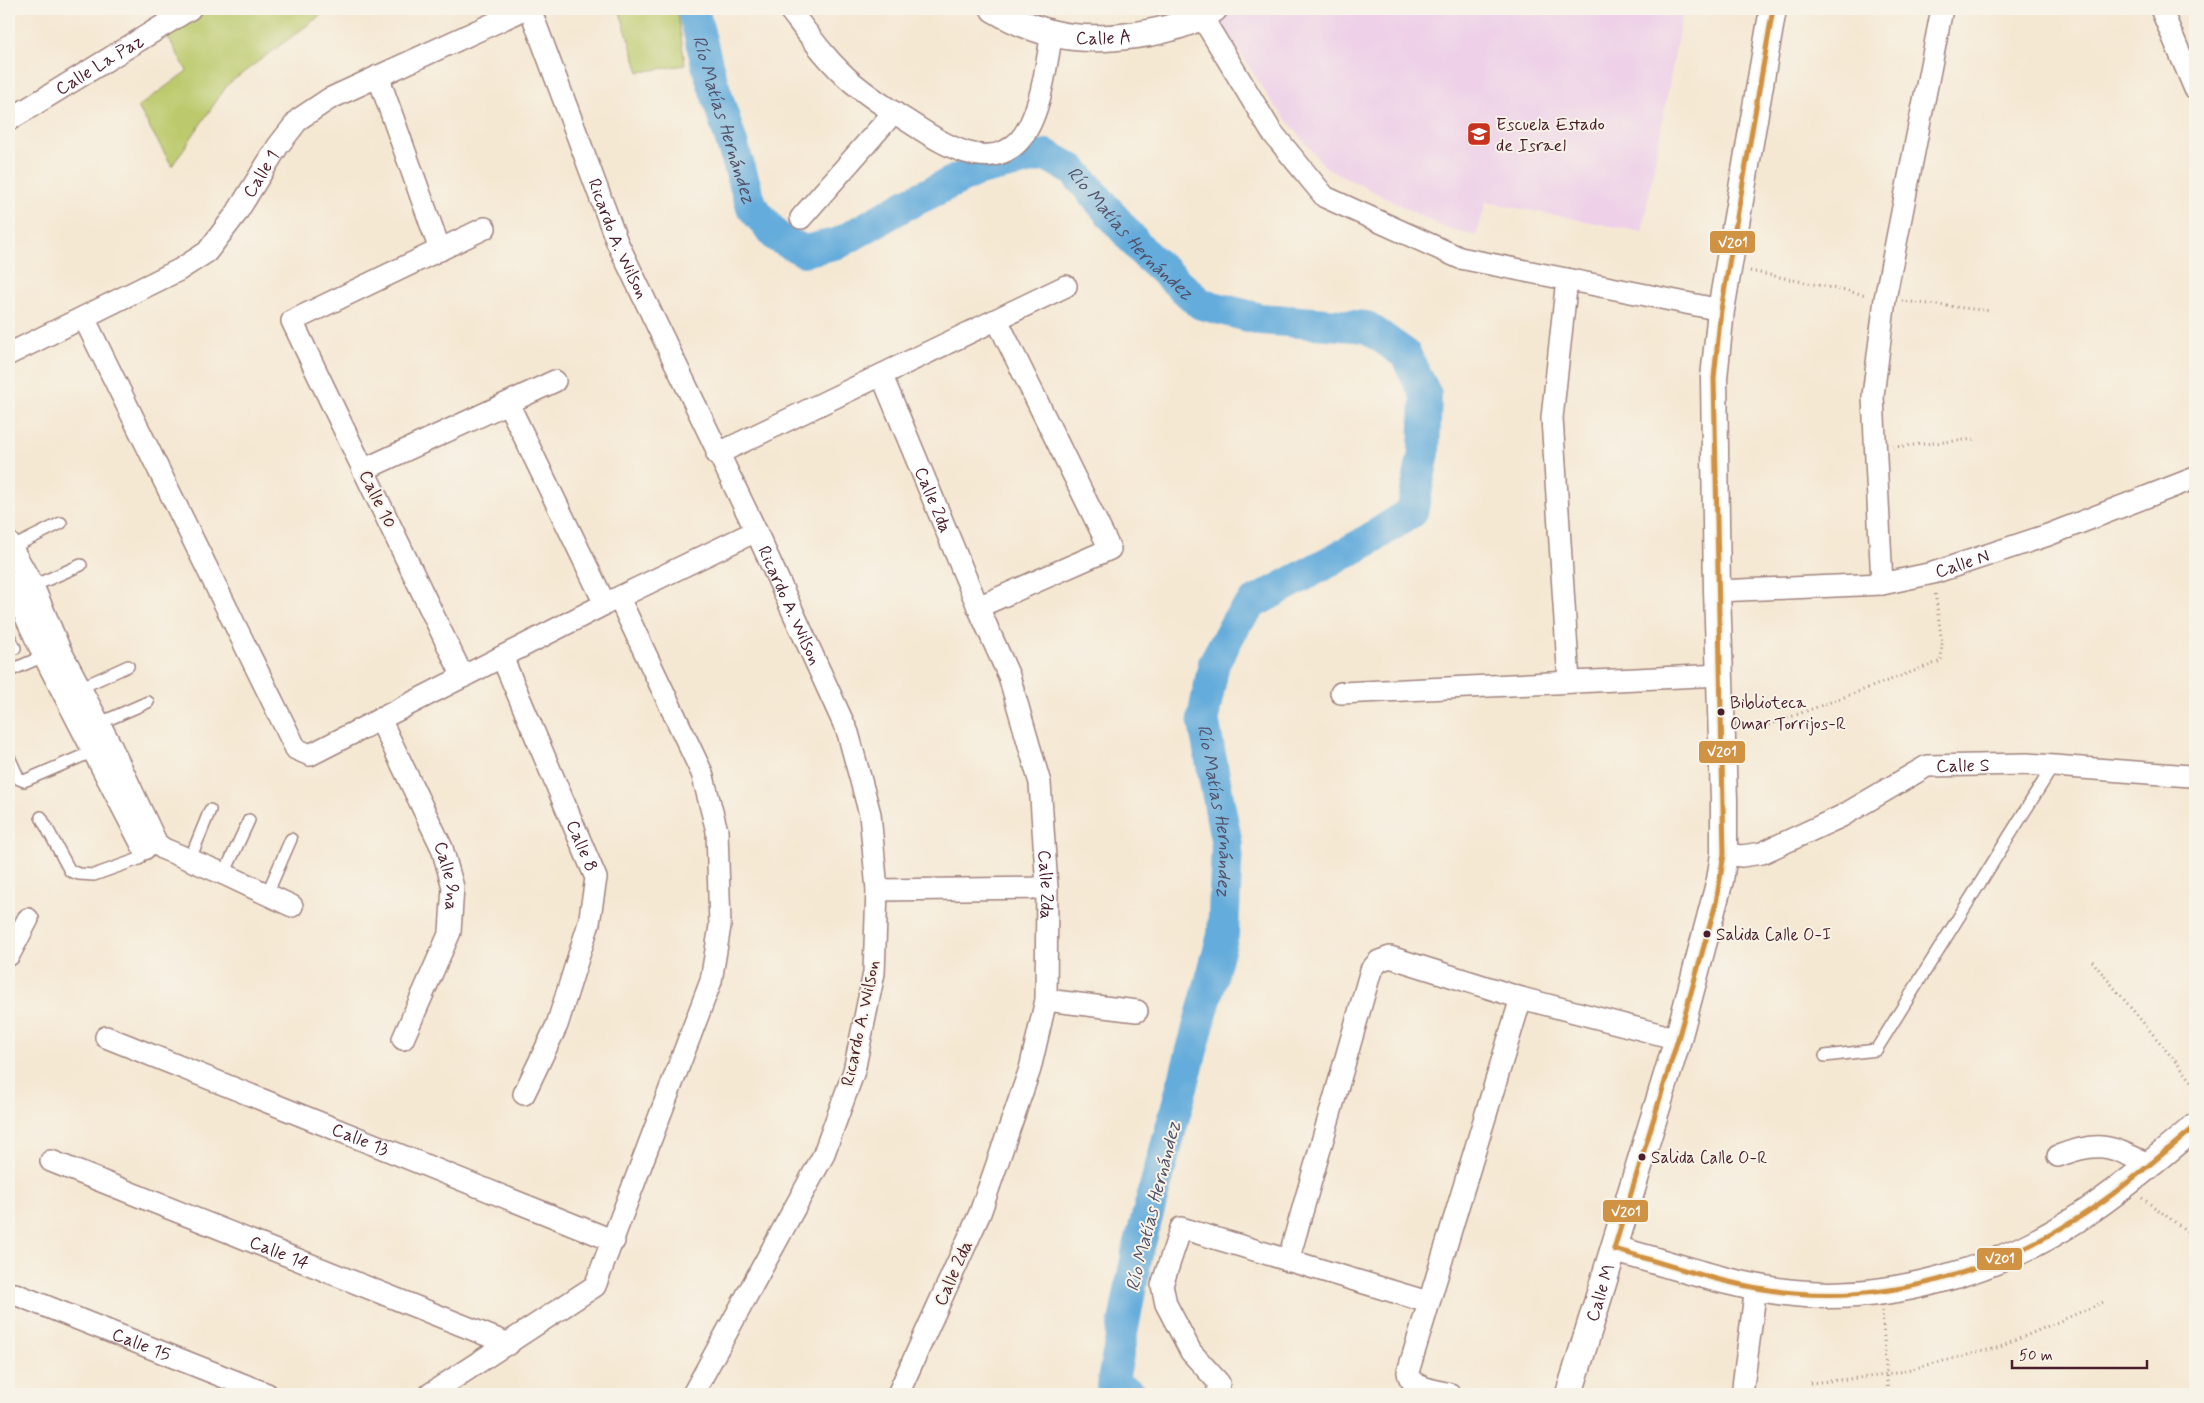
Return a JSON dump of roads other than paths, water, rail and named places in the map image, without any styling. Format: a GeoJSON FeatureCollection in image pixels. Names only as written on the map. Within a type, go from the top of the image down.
{"type":"FeatureCollection","features":[{"type":"Feature","properties":{"kind":"street","name":"Calle La Paz"},"geometry":{"type":"LineString","coordinates":[[9,120],[190,9]]}},
{"type":"Feature","properties":{"kind":"street","name":"Calle 1"},"geometry":{"type":"LineString","coordinates":[[9,354],[179,270],[207,252],[236,214],[278,146],[299,119],[329,99],[525,9]]}},
{"type":"Feature","properties":{"kind":"street","name":"Ricardo A. Wilson"},"geometry":{"type":"LineString","coordinates":[[530,9],[617,242],[717,454],[756,531],[848,733],[870,814],[877,890],[874,973],[854,1071],[823,1156],[693,1394]]}},
{"type":"Feature","properties":{"kind":"street"},"geometry":{"type":"LineString","coordinates":[[789,9],[818,47],[852,82],[942,143],[963,152],[986,155],[1012,146],[1025,132],[1038,102],[1052,33]]}},
{"type":"Feature","properties":{"kind":"street","name":"Calle A"},"geometry":{"type":"LineString","coordinates":[[994,9],[1026,24],[1052,33],[1091,37],[1152,33],[1180,26],[1208,13]]}},
{"type":"Feature","properties":{"kind":"street","name":"Calle M"},"geometry":{"type":"LineString","coordinates":[[1569,1394],[1678,1040],[1716,903],[1724,854],[1723,727],[1717,591],[1714,378],[1721,310],[1773,9]]}},
{"type":"Feature","properties":{"kind":"street"},"geometry":{"type":"LineString","coordinates":[[1882,584],[1873,396],[1885,299],[1942,9]]}},
{"type":"Feature","properties":{"kind":"street"},"geometry":{"type":"LineString","coordinates":[[2161,9],[2195,89]]}},
{"type":"Feature","properties":{"kind":"street"},"geometry":{"type":"LineString","coordinates":[[1208,13],[1271,131],[1326,197],[1460,258],[1721,310]]}},
{"type":"Feature","properties":{"kind":"street"},"geometry":{"type":"LineString","coordinates":[[378,76],[440,250],[485,228]]}},
{"type":"Feature","properties":{"kind":"street"},"geometry":{"type":"LineString","coordinates":[[801,218],[894,112]]}},
{"type":"Feature","properties":{"kind":"street","name":"Calle 10"},"geometry":{"type":"LineString","coordinates":[[440,250],[292,321],[463,677]]}},
{"type":"Feature","properties":{"kind":"street"},"geometry":{"type":"LineString","coordinates":[[1567,279],[1552,418],[1569,682]]}},
{"type":"Feature","properties":{"kind":"street"},"geometry":{"type":"LineString","coordinates":[[717,454],[1066,286]]}},
{"type":"Feature","properties":{"kind":"street"},"geometry":{"type":"LineString","coordinates":[[84,318],[296,749],[310,755],[612,601],[756,531]]}},
{"type":"Feature","properties":{"kind":"street"},"geometry":{"type":"LineString","coordinates":[[978,608],[1110,549],[997,320]]}},
{"type":"Feature","properties":{"kind":"street","name":"Calle 2da"},"geometry":{"type":"LineString","coordinates":[[882,376],[978,608],[1009,676],[1040,784],[1047,888],[1046,1000],[1030,1069],[980,1213],[898,1394]]}},
{"type":"Feature","properties":{"kind":"street"},"geometry":{"type":"LineString","coordinates":[[364,470],[556,381]]}},
{"type":"Feature","properties":{"kind":"street"},"geometry":{"type":"LineString","coordinates":[[430,1394],[595,1286],[614,1241],[711,982],[720,926],[717,830],[702,773],[508,403]]}},
{"type":"Feature","properties":{"kind":"street","name":"Calle N"},"geometry":{"type":"LineString","coordinates":[[1717,591],[1882,584],[1933,573],[2048,535],[2195,478]]}},
{"type":"Feature","properties":{"kind":"street"},"geometry":{"type":"LineString","coordinates":[[10,547],[19,588],[52,653],[94,751],[151,847],[190,859],[292,906]]}},
{"type":"Feature","properties":{"kind":"street"},"geometry":{"type":"LineString","coordinates":[[52,653],[82,688],[100,723],[151,847]]}},
{"type":"Feature","properties":{"kind":"street","name":"Calle 8"},"geometry":{"type":"LineString","coordinates":[[502,657],[596,878],[589,923],[557,1025],[524,1094]]}},
{"type":"Feature","properties":{"kind":"street"},"geometry":{"type":"LineString","coordinates":[[1341,693],[1721,675]]}},
{"type":"Feature","properties":{"kind":"street","name":"Calle 9na"},"geometry":{"type":"LineString","coordinates":[[380,719],[442,848],[453,887],[450,932],[403,1039]]}},
{"type":"Feature","properties":{"kind":"street","name":"Calle S"},"geometry":{"type":"LineString","coordinates":[[1724,854],[1742,856],[1762,853],[1842,816],[1927,766],[2027,764],[2195,775]]}},
{"type":"Feature","properties":{"kind":"street"},"geometry":{"type":"LineString","coordinates":[[877,890],[1047,888]]}},
{"type":"Feature","properties":{"kind":"street"},"geometry":{"type":"LineString","coordinates":[[9,955],[28,919]]}},
{"type":"Feature","properties":{"kind":"street"},"geometry":{"type":"LineString","coordinates":[[1288,1261],[1371,970],[1379,961],[1390,957],[1520,998],[1678,1040]]}},
{"type":"Feature","properties":{"kind":"street"},"geometry":{"type":"LineString","coordinates":[[1450,1394],[1413,1384],[1409,1379],[1408,1372],[1520,998]]}},
{"type":"Feature","properties":{"kind":"street"},"geometry":{"type":"LineString","coordinates":[[1046,1000],[1137,1011]]}},
{"type":"Feature","properties":{"kind":"street","name":"Calle 13"},"geometry":{"type":"LineString","coordinates":[[106,1037],[614,1241]]}},
{"type":"Feature","properties":{"kind":"street"},"geometry":{"type":"LineString","coordinates":[[1614,1249],[1756,1287],[1795,1294],[1880,1293],[1961,1274],[2027,1248],[2076,1220],[2150,1165],[2195,1127]]}},
{"type":"Feature","properties":{"kind":"street"},"geometry":{"type":"LineString","coordinates":[[2058,1156],[2084,1146],[2114,1147],[2150,1165]]}},
{"type":"Feature","properties":{"kind":"street","name":"Calle 14"},"geometry":{"type":"LineString","coordinates":[[51,1161],[509,1344]]}},
{"type":"Feature","properties":{"kind":"street"},"geometry":{"type":"LineString","coordinates":[[1217,1394],[1219,1383],[1191,1352],[1166,1304],[1162,1285],[1181,1228],[1428,1302]]}},
{"type":"Feature","properties":{"kind":"street"},"geometry":{"type":"LineString","coordinates":[[1742,1394],[1756,1287]]}},
{"type":"Feature","properties":{"kind":"street","name":"Calle 15"},"geometry":{"type":"LineString","coordinates":[[15,1294],[267,1394]]}},
{"type":"Feature","properties":{"kind":"lane"},"geometry":{"type":"LineString","coordinates":[[10,547],[61,523]]}},
{"type":"Feature","properties":{"kind":"lane"},"geometry":{"type":"LineString","coordinates":[[19,588],[81,565]]}},
{"type":"Feature","properties":{"kind":"lane"},"geometry":{"type":"LineString","coordinates":[[9,636],[15,648]]}},
{"type":"Feature","properties":{"kind":"lane"},"geometry":{"type":"LineString","coordinates":[[9,671],[52,653]]}},
{"type":"Feature","properties":{"kind":"lane"},"geometry":{"type":"LineString","coordinates":[[82,688],[128,666]]}},
{"type":"Feature","properties":{"kind":"lane"},"geometry":{"type":"LineString","coordinates":[[100,723],[148,702]]}},
{"type":"Feature","properties":{"kind":"lane"},"geometry":{"type":"LineString","coordinates":[[9,757],[19,779],[24,781],[94,751]]}},
{"type":"Feature","properties":{"kind":"lane"},"geometry":{"type":"LineString","coordinates":[[1825,1056],[1876,1050],[2053,766]]}},
{"type":"Feature","properties":{"kind":"lane"},"geometry":{"type":"LineString","coordinates":[[190,859],[210,810]]}},
{"type":"Feature","properties":{"kind":"lane"},"geometry":{"type":"LineString","coordinates":[[41,817],[70,871],[79,874],[94,875],[139,859],[151,847]]}},
{"type":"Feature","properties":{"kind":"lane"},"geometry":{"type":"LineString","coordinates":[[224,874],[249,820]]}},
{"type":"Feature","properties":{"kind":"lane"},"geometry":{"type":"LineString","coordinates":[[268,894],[290,839]]}},
{"type":"Feature","properties":{"kind":"waterway","name":"Río Matías Hernández"},"geometry":{"type":"LineString","coordinates":[[693,9],[708,68],[752,207],[777,237],[804,251],[839,243],[905,205],[975,171],[1046,155],[1073,170],[1145,254],[1201,304],[1260,319],[1367,327],[1405,354],[1426,395],[1424,453],[1412,512],[1362,544],[1253,603],[1237,621],[1214,663],[1203,718],[1227,845],[1223,935],[1137,1254],[1112,1386],[1131,1394]]}},
{"type":"Feature","properties":{"kind":"waterway"},"geometry":{"type":"LineString","coordinates":[[1093,1394],[1112,1386]]}},
{"type":"Feature","properties":{"kind":"place","name":"Escuela Estado de Israel"},"geometry":{"type":"Point","coordinates":[1479,134]}},
{"type":"Feature","properties":{"kind":"place","name":"Biblioteca Omar Torrijos-R"},"geometry":{"type":"Point","coordinates":[1721,712]}},
{"type":"Feature","properties":{"kind":"place","name":"Salida Calle O-I"},"geometry":{"type":"Point","coordinates":[1707,934]}},
{"type":"Feature","properties":{"kind":"place","name":"Salida Calle O-R"},"geometry":{"type":"Point","coordinates":[1642,1157]}}]}
